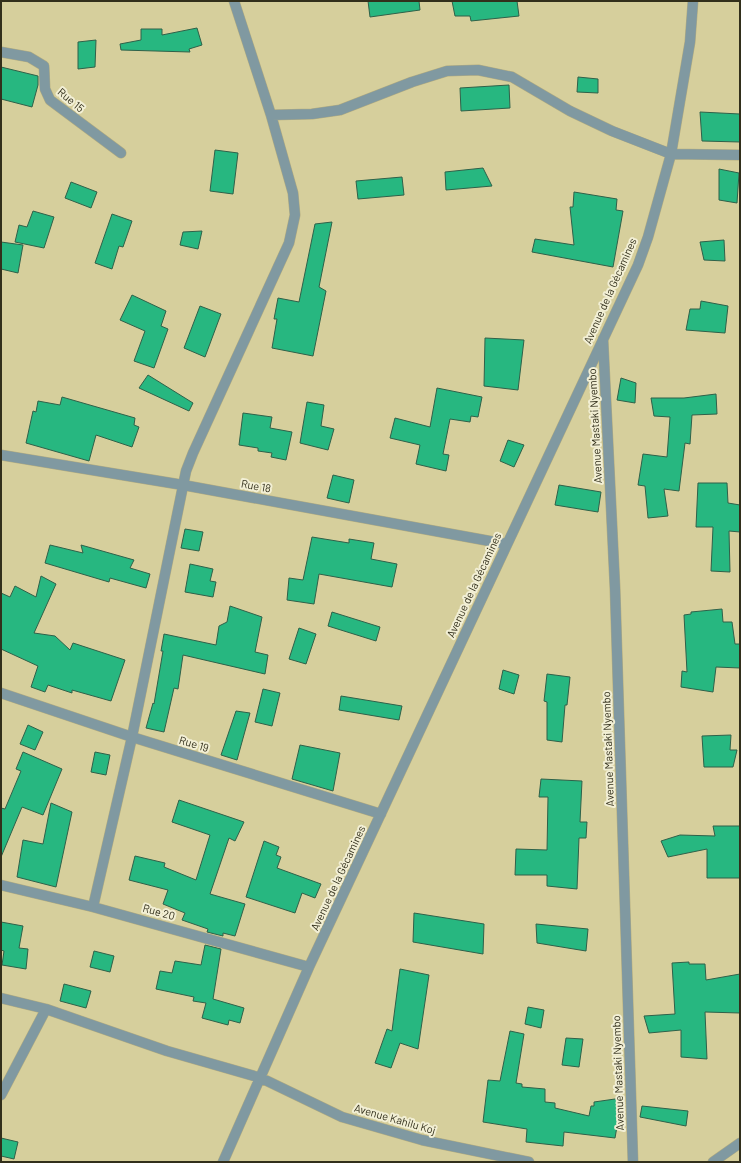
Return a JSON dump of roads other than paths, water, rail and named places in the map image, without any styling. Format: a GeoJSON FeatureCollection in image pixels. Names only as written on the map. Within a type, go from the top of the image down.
{"type":"FeatureCollection","features":[{"type":"Feature","properties":{"kind":"street"},"geometry":{"type":"LineString","coordinates":[[93,907],[132,737],[183,485],[193,452],[280,263],[291,235],[295,215],[293,193],[271,115],[234,1]]}},
{"type":"Feature","properties":{"kind":"street","name":"Avenue de la Gécamines"},"geometry":{"type":"LineString","coordinates":[[223,1162],[309,967],[603,336],[638,265],[648,237],[671,154],[690,42],[693,1]]}},
{"type":"Feature","properties":{"kind":"street","name":"Rue 15"},"geometry":{"type":"LineString","coordinates":[[1,52],[28,57],[44,66],[45,89],[50,100],[121,153]]}},
{"type":"Feature","properties":{"kind":"street"},"geometry":{"type":"LineString","coordinates":[[271,115],[312,114],[340,110],[412,82],[447,71],[478,70],[512,77],[584,118],[612,131],[671,154],[740,155]]}},
{"type":"Feature","properties":{"kind":"street","name":"Avenue Mastaki Nyembo"},"geometry":{"type":"LineString","coordinates":[[603,336],[615,588],[633,1162]]}},
{"type":"Feature","properties":{"kind":"street","name":"Rue 18"},"geometry":{"type":"LineString","coordinates":[[1,455],[183,485],[506,544]]}},
{"type":"Feature","properties":{"kind":"street","name":"Rue 19"},"geometry":{"type":"LineString","coordinates":[[1,693],[132,737],[381,814]]}},
{"type":"Feature","properties":{"kind":"street","name":"Rue 20"},"geometry":{"type":"LineString","coordinates":[[1,885],[93,907],[309,967]]}},
{"type":"Feature","properties":{"kind":"street","name":"Avenue Kahilu Koj"},"geometry":{"type":"LineString","coordinates":[[1,998],[46,1009],[167,1051],[261,1078],[342,1117],[422,1140],[529,1162]]}},
{"type":"Feature","properties":{"kind":"street"},"geometry":{"type":"LineString","coordinates":[[1,1095],[46,1009]]}},
{"type":"Feature","properties":{"kind":"street"},"geometry":{"type":"LineString","coordinates":[[713,1162],[740,1143]]}}]}
